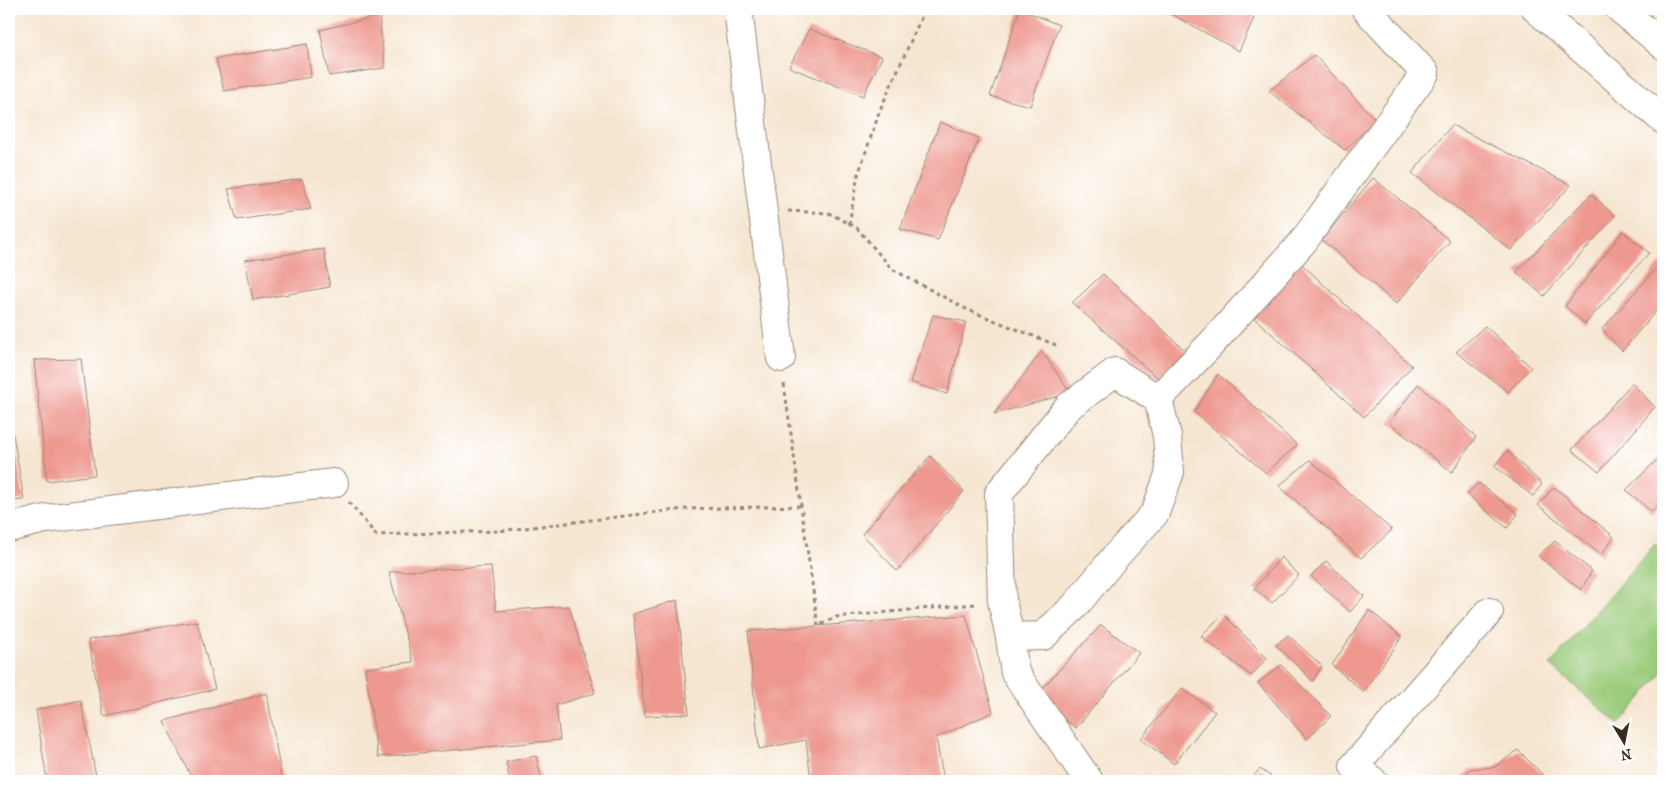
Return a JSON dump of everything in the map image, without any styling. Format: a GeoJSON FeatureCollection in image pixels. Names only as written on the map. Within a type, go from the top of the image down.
{"type":"FeatureCollection","features":[{"type":"Feature","properties":{"kind":"main road"},"geometry":{"type":"LineString","coordinates":[[738,9],[781,358]]}},
{"type":"Feature","properties":{"kind":"main road"},"geometry":{"type":"LineString","coordinates":[[1158,399],[1211,344],[1302,243],[1425,73],[1366,9]]}},
{"type":"Feature","properties":{"kind":"main road"},"geometry":{"type":"LineString","coordinates":[[1536,9],[1663,120]]}},
{"type":"Feature","properties":{"kind":"main road"},"geometry":{"type":"LineString","coordinates":[[1620,9],[1663,45]]}},
{"type":"Feature","properties":{"kind":"main road"},"geometry":{"type":"LineString","coordinates":[[1010,637],[1044,636],[1074,607],[1115,557],[1155,513],[1170,472],[1168,436],[1158,399],[1115,372],[1068,407],[999,493],[1002,601],[1015,673],[1089,781]]}},
{"type":"Feature","properties":{"kind":"main road"},"geometry":{"type":"LineString","coordinates":[[9,528],[46,519],[334,483]]}},
{"type":"Feature","properties":{"kind":"main road"},"geometry":{"type":"LineString","coordinates":[[1373,781],[1354,766],[1489,612]]}},
{"type":"Feature","properties":{"kind":"path"},"geometry":{"type":"LineString","coordinates":[[849,224],[858,175],[880,110],[925,9]]}},
{"type":"Feature","properties":{"kind":"path"},"geometry":{"type":"LineString","coordinates":[[763,210],[829,213],[857,228],[892,269],[966,309],[1056,345]]}},
{"type":"Feature","properties":{"kind":"path"},"geometry":{"type":"LineString","coordinates":[[781,358],[818,626],[836,617],[1002,601]]}},
{"type":"Feature","properties":{"kind":"path"},"geometry":{"type":"LineString","coordinates":[[334,483],[376,535],[499,531],[684,509],[801,506]]}},
{"type":"Feature","properties":{"kind":"green space"},"geometry":{"type":"Polygon","coordinates":[[[1655,544],[1663,551],[1663,672],[1619,724],[1550,665],[1655,544]]]}},
{"type":"Feature","properties":{"kind":"building"},"geometry":{"type":"Polygon","coordinates":[[[1020,9],[1059,25],[1030,106],[990,96],[1020,9]]]}},
{"type":"Feature","properties":{"kind":"building"},"geometry":{"type":"Polygon","coordinates":[[[1162,9],[1238,9],[1254,18],[1239,51],[1162,9]]]}},
{"type":"Feature","properties":{"kind":"building"},"geometry":{"type":"Polygon","coordinates":[[[379,16],[385,68],[329,76],[320,30],[379,16]]]}},
{"type":"Feature","properties":{"kind":"building"},"geometry":{"type":"Polygon","coordinates":[[[809,29],[882,57],[863,96],[789,67],[809,29]]]}},
{"type":"Feature","properties":{"kind":"building"},"geometry":{"type":"Polygon","coordinates":[[[307,44],[311,77],[224,91],[216,59],[307,44]]]}},
{"type":"Feature","properties":{"kind":"building"},"geometry":{"type":"Polygon","coordinates":[[[1314,55],[1376,120],[1345,150],[1269,91],[1314,55]]]}},
{"type":"Feature","properties":{"kind":"building"},"geometry":{"type":"Polygon","coordinates":[[[940,122],[979,138],[938,240],[900,229],[940,122]]]}},
{"type":"Feature","properties":{"kind":"building"},"geometry":{"type":"Polygon","coordinates":[[[1452,125],[1571,185],[1511,250],[1412,173],[1452,125]]]}},
{"type":"Feature","properties":{"kind":"building"},"geometry":{"type":"Polygon","coordinates":[[[1373,178],[1450,241],[1396,304],[1322,240],[1373,178]]]}},
{"type":"Feature","properties":{"kind":"building"},"geometry":{"type":"Polygon","coordinates":[[[302,179],[311,209],[237,220],[228,189],[302,179]]]}},
{"type":"Feature","properties":{"kind":"building"},"geometry":{"type":"Polygon","coordinates":[[[1591,194],[1615,216],[1544,296],[1516,272],[1591,194]]]}},
{"type":"Feature","properties":{"kind":"building"},"geometry":{"type":"Polygon","coordinates":[[[1623,231],[1649,253],[1585,324],[1565,306],[1623,231]]]}},
{"type":"Feature","properties":{"kind":"building"},"geometry":{"type":"Polygon","coordinates":[[[324,249],[330,287],[253,300],[245,260],[324,249]]]}},
{"type":"Feature","properties":{"kind":"building"},"geometry":{"type":"Polygon","coordinates":[[[1295,258],[1412,366],[1364,417],[1251,315],[1295,258]]]}},
{"type":"Feature","properties":{"kind":"building"},"geometry":{"type":"Polygon","coordinates":[[[1662,262],[1663,303],[1622,351],[1602,329],[1662,262]]]}},
{"type":"Feature","properties":{"kind":"building"},"geometry":{"type":"Polygon","coordinates":[[[1103,274],[1189,354],[1160,380],[1072,303],[1103,274]]]}},
{"type":"Feature","properties":{"kind":"building"},"geometry":{"type":"Polygon","coordinates":[[[933,315],[966,322],[947,394],[910,382],[933,315]]]}},
{"type":"Feature","properties":{"kind":"building"},"geometry":{"type":"Polygon","coordinates":[[[1485,326],[1531,367],[1508,392],[1456,352],[1485,326]]]}},
{"type":"Feature","properties":{"kind":"building"},"geometry":{"type":"Polygon","coordinates":[[[1042,351],[1070,393],[994,414],[1042,351]]]}},
{"type":"Feature","properties":{"kind":"building"},"geometry":{"type":"Polygon","coordinates":[[[81,359],[95,475],[47,481],[34,360],[81,359]]]}},
{"type":"Feature","properties":{"kind":"building"},"geometry":{"type":"Polygon","coordinates":[[[1218,374],[1297,445],[1266,473],[1194,412],[1218,374]]]}},
{"type":"Feature","properties":{"kind":"building"},"geometry":{"type":"Polygon","coordinates":[[[1632,383],[1655,407],[1599,472],[1572,450],[1632,383]]]}},
{"type":"Feature","properties":{"kind":"building"},"geometry":{"type":"Polygon","coordinates":[[[1418,384],[1476,437],[1452,472],[1389,423],[1418,384]]]}},
{"type":"Feature","properties":{"kind":"building"},"geometry":{"type":"Polygon","coordinates":[[[9,434],[13,434],[24,500],[9,501],[9,434]]]}},
{"type":"Feature","properties":{"kind":"building"},"geometry":{"type":"Polygon","coordinates":[[[1507,451],[1542,484],[1533,496],[1494,466],[1507,451]]]}},
{"type":"Feature","properties":{"kind":"building"},"geometry":{"type":"Polygon","coordinates":[[[1663,454],[1663,498],[1652,512],[1626,490],[1663,454]]]}},
{"type":"Feature","properties":{"kind":"building"},"geometry":{"type":"Polygon","coordinates":[[[930,456],[964,491],[897,571],[862,534],[930,456]]]}},
{"type":"Feature","properties":{"kind":"building"},"geometry":{"type":"Polygon","coordinates":[[[1310,460],[1392,530],[1361,558],[1279,486],[1310,460]]]}},
{"type":"Feature","properties":{"kind":"building"},"geometry":{"type":"Polygon","coordinates":[[[1479,483],[1518,514],[1507,528],[1467,494],[1479,483]]]}},
{"type":"Feature","properties":{"kind":"building"},"geometry":{"type":"Polygon","coordinates":[[[1554,487],[1614,537],[1601,555],[1538,505],[1554,487]]]}},
{"type":"Feature","properties":{"kind":"building"},"geometry":{"type":"Polygon","coordinates":[[[1555,541],[1592,571],[1581,590],[1538,556],[1555,541]]]}},
{"type":"Feature","properties":{"kind":"building"},"geometry":{"type":"Polygon","coordinates":[[[1281,557],[1299,575],[1272,603],[1254,589],[1281,557]]]}},
{"type":"Feature","properties":{"kind":"building"},"geometry":{"type":"Polygon","coordinates":[[[1326,561],[1364,596],[1350,612],[1311,576],[1326,561]]]}},
{"type":"Feature","properties":{"kind":"building"},"geometry":{"type":"Polygon","coordinates":[[[491,566],[496,611],[569,606],[595,693],[556,705],[560,740],[378,757],[365,668],[413,662],[389,572],[491,566]]]}},
{"type":"Feature","properties":{"kind":"building"},"geometry":{"type":"Polygon","coordinates":[[[677,600],[689,714],[645,716],[633,614],[677,600]]]}},
{"type":"Feature","properties":{"kind":"building"},"geometry":{"type":"Polygon","coordinates":[[[1369,610],[1402,637],[1363,692],[1332,665],[1369,610]]]}},
{"type":"Feature","properties":{"kind":"building"},"geometry":{"type":"Polygon","coordinates":[[[1223,614],[1267,658],[1251,676],[1201,636],[1223,614]]]}},
{"type":"Feature","properties":{"kind":"building"},"geometry":{"type":"Polygon","coordinates":[[[966,615],[993,712],[936,738],[944,781],[811,781],[806,740],[759,749],[748,631],[966,615]]]}},
{"type":"Feature","properties":{"kind":"building"},"geometry":{"type":"Polygon","coordinates":[[[197,621],[215,689],[104,716],[88,640],[197,621]]]}},
{"type":"Feature","properties":{"kind":"building"},"geometry":{"type":"Polygon","coordinates":[[[1101,625],[1139,653],[1076,728],[1034,697],[1101,625]]]}},
{"type":"Feature","properties":{"kind":"building"},"geometry":{"type":"Polygon","coordinates":[[[1288,635],[1322,666],[1313,681],[1276,645],[1288,635]]]}},
{"type":"Feature","properties":{"kind":"building"},"geometry":{"type":"Polygon","coordinates":[[[1281,665],[1331,716],[1307,739],[1258,683],[1281,665]]]}},
{"type":"Feature","properties":{"kind":"building"},"geometry":{"type":"Polygon","coordinates":[[[1182,688],[1215,712],[1174,764],[1141,739],[1182,688]]]}},
{"type":"Feature","properties":{"kind":"building"},"geometry":{"type":"Polygon","coordinates":[[[267,693],[282,781],[193,781],[164,721],[267,693]]]}},
{"type":"Feature","properties":{"kind":"building"},"geometry":{"type":"Polygon","coordinates":[[[81,700],[97,781],[47,781],[36,710],[81,700]]]}},
{"type":"Feature","properties":{"kind":"building"},"geometry":{"type":"Polygon","coordinates":[[[1518,750],[1549,781],[1458,781],[1470,769],[1495,767],[1518,750]]]}},
{"type":"Feature","properties":{"kind":"building"},"geometry":{"type":"Polygon","coordinates":[[[536,756],[542,781],[510,781],[506,762],[536,756]]]}},
{"type":"Feature","properties":{"kind":"building"},"geometry":{"type":"Polygon","coordinates":[[[1260,769],[1278,781],[1249,781],[1260,769]]]}}]}
